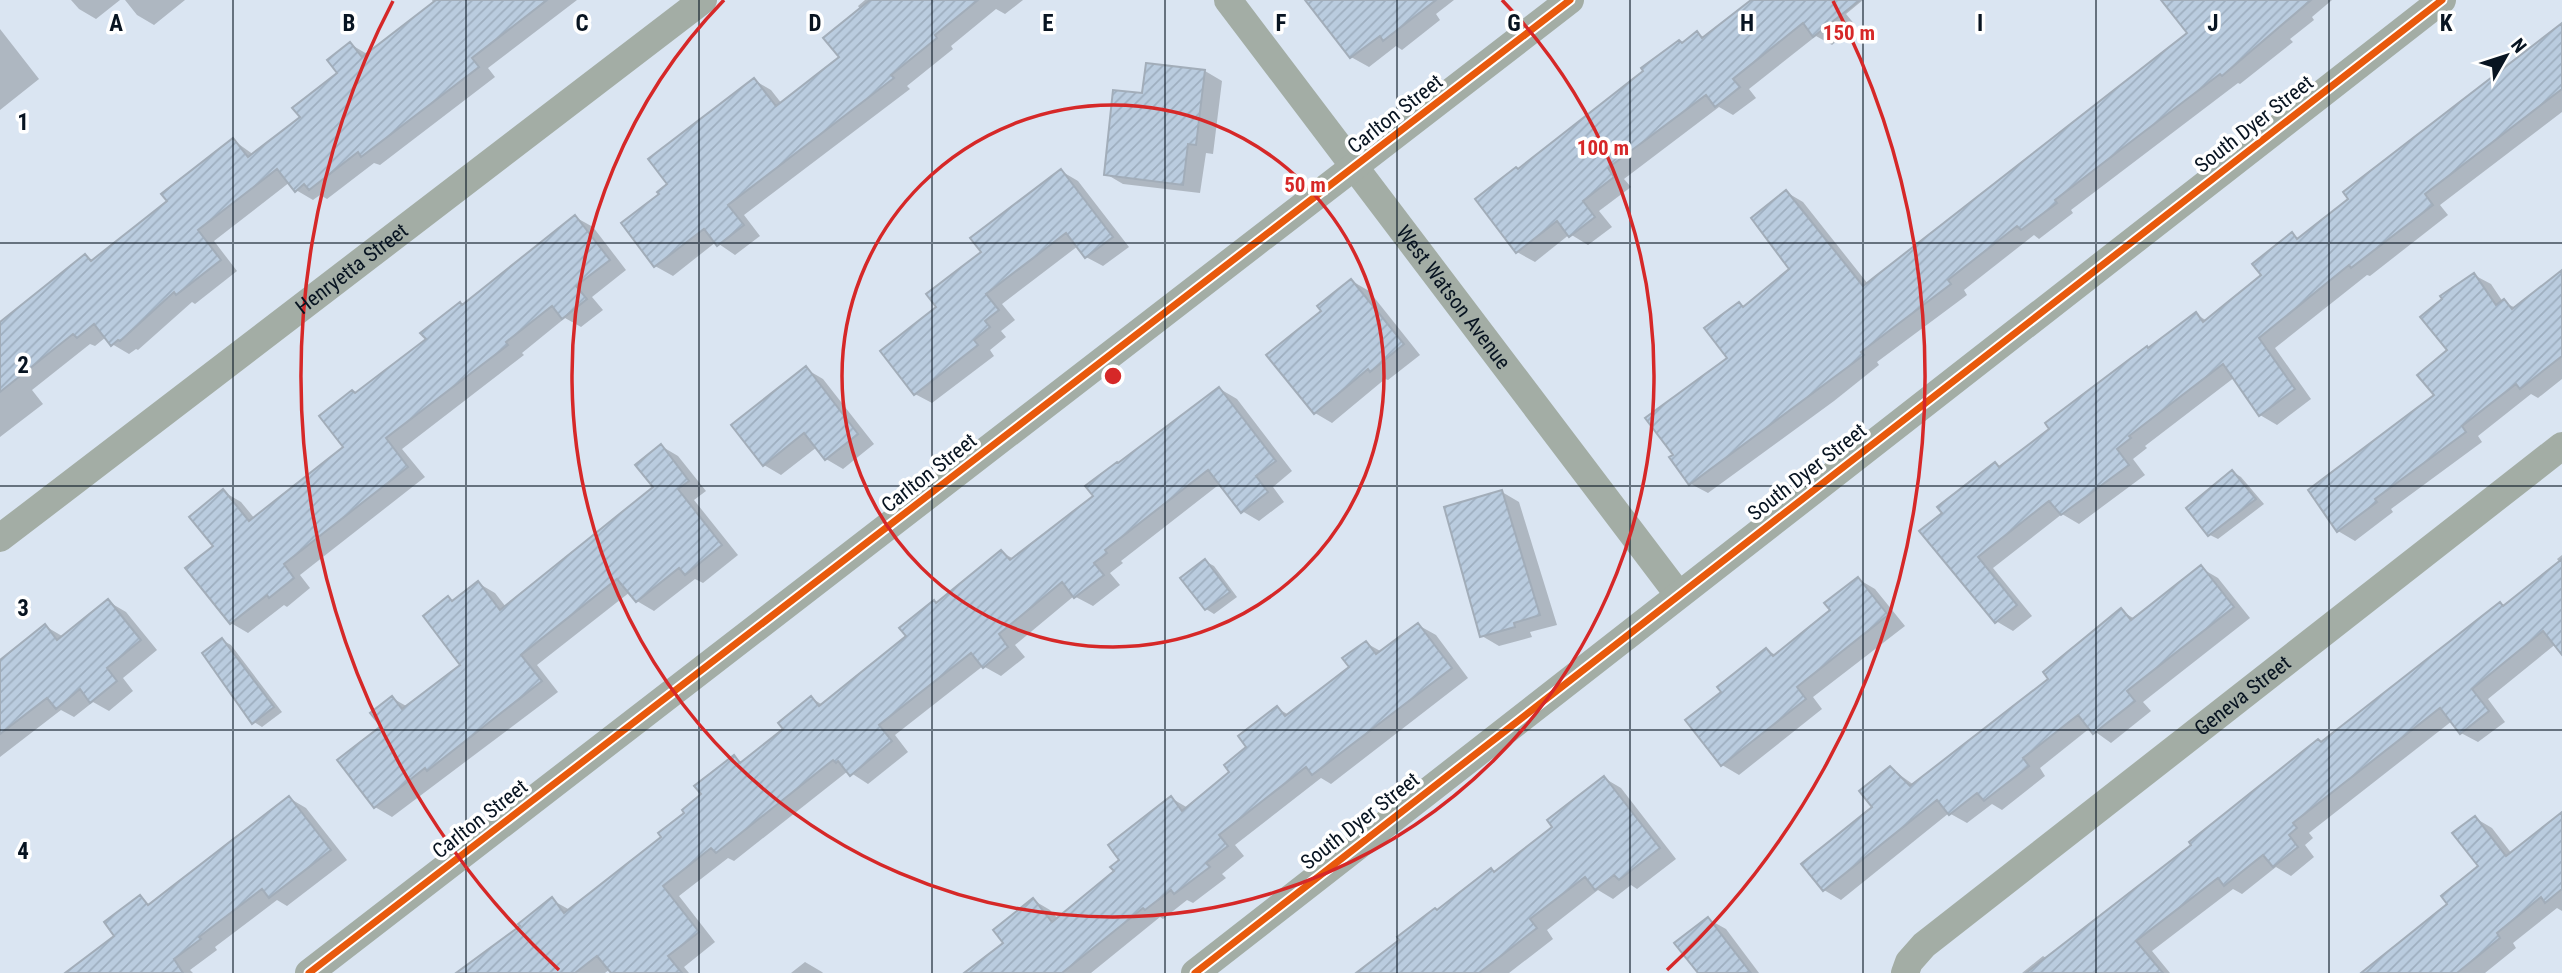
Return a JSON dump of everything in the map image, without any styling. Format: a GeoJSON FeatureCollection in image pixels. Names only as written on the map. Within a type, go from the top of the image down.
{"type":"FeatureCollection","features":[{"type":"Feature","properties":{"kind":"street","name":"Henryetta Street"},"geometry":{"type":"LineString","coordinates":[[0,538],[703,0]]}},
{"type":"Feature","properties":{"kind":"street","name":"West Watson Avenue"},"geometry":{"type":"LineString","coordinates":[[1228,0],[1678,594]]}},
{"type":"Feature","properties":{"kind":"street","name":"Carlton Street"},"geometry":{"type":"LineString","coordinates":[[309,973],[1570,0]]}},
{"type":"Feature","properties":{"kind":"street","name":"South Dyer Street"},"geometry":{"type":"LineString","coordinates":[[1195,973],[2442,0]]}},
{"type":"Feature","properties":{"kind":"street","name":"Geneva Street"},"geometry":{"type":"LineString","coordinates":[[1905,973],[1909,962],[1924,945],[2562,446]]}},
{"type":"Feature","properties":{"kind":"building"},"geometry":{"type":"Polygon","coordinates":[[[436,0],[547,0],[472,58],[479,67],[361,157],[358,152],[309,190],[304,184],[295,192],[277,169],[198,230],[221,260],[176,295],[174,292],[120,341],[111,346],[94,324],[77,338],[73,334],[0,392],[0,322],[85,254],[91,261],[167,201],[161,194],[233,138],[248,157],[300,117],[292,108],[337,73],[327,60],[350,42],[362,57],[436,0]]]}},
{"type":"Feature","properties":{"kind":"building"},"geometry":{"type":"Polygon","coordinates":[[[870,0],[978,0],[891,75],[894,78],[728,205],[744,225],[717,246],[704,229],[654,267],[621,223],[659,194],[657,192],[667,184],[648,159],[754,78],[776,106],[839,57],[823,38],[870,0]]]}},
{"type":"Feature","properties":{"kind":"building"},"geometry":{"type":"Polygon","coordinates":[[[1305,0],[1436,0],[1383,41],[1380,36],[1350,58],[1305,0]]]}},
{"type":"Feature","properties":{"kind":"building"},"geometry":{"type":"Polygon","coordinates":[[[1751,0],[1860,0],[1813,37],[1803,23],[1733,79],[1740,87],[1715,107],[1706,95],[1608,168],[1614,177],[1583,201],[1595,217],[1569,237],[1557,221],[1516,253],[1475,199],[1516,167],[1518,169],[1679,40],[1682,43],[1697,31],[1702,38],[1751,0]]]}},
{"type":"Feature","properties":{"kind":"building"},"geometry":{"type":"Polygon","coordinates":[[[2161,0],[2311,0],[2222,76],[2220,74],[2124,147],[2021,230],[2017,226],[1948,280],[1951,284],[1861,352],[1864,355],[1689,485],[1669,457],[1673,455],[1645,418],[1727,358],[1704,328],[1739,302],[1743,307],[1789,269],[1751,218],[1786,190],[1863,286],[2187,33],[2161,0]]]}},
{"type":"Feature","properties":{"kind":"building"},"geometry":{"type":"Polygon","coordinates":[[[2562,23],[2562,89],[2425,194],[2433,205],[2351,268],[2349,265],[2259,338],[2295,389],[2259,416],[2223,364],[2129,436],[2131,438],[2117,449],[2129,465],[2061,515],[2049,501],[1978,557],[2017,605],[1995,623],[1919,531],[1942,513],[1937,507],[1995,462],[1999,467],[2049,429],[2045,423],[2147,346],[2148,348],[2196,312],[2203,322],[2261,275],[2252,264],[2292,232],[2297,239],[2348,199],[2343,192],[2562,23]]]}},
{"type":"Feature","properties":{"kind":"building"},"geometry":{"type":"Polygon","coordinates":[[[1146,63],[1205,70],[1196,145],[1188,144],[1183,185],[1104,175],[1113,90],[1142,93],[1146,63]]]}},
{"type":"Feature","properties":{"kind":"building"},"geometry":{"type":"Polygon","coordinates":[[[1061,169],[1113,237],[1085,258],[1066,233],[986,294],[999,310],[985,321],[990,327],[974,340],[978,345],[914,395],[880,351],[936,307],[926,294],[981,252],[970,238],[1061,169]]]}},
{"type":"Feature","properties":{"kind":"building"},"geometry":{"type":"Polygon","coordinates":[[[575,215],[610,260],[576,286],[587,299],[562,319],[552,306],[506,342],[508,345],[386,438],[408,467],[284,564],[294,578],[230,624],[185,568],[213,546],[189,517],[223,489],[249,521],[343,447],[319,416],[352,390],[355,393],[426,339],[420,333],[460,302],[462,305],[575,215]]]}},
{"type":"Feature","properties":{"kind":"building"},"geometry":{"type":"Polygon","coordinates":[[[2562,270],[2562,356],[2520,389],[2516,384],[2462,426],[2466,432],[2375,499],[2377,502],[2337,532],[2308,490],[2434,395],[2417,375],[2447,350],[2420,317],[2442,299],[2440,296],[2474,273],[2496,305],[2504,299],[2512,309],[2562,270]]]}},
{"type":"Feature","properties":{"kind":"building"},"geometry":{"type":"Polygon","coordinates":[[[1351,279],[1404,344],[1370,372],[1368,369],[1314,414],[1266,355],[1321,311],[1317,306],[1351,279]]]}},
{"type":"Feature","properties":{"kind":"building"},"geometry":{"type":"Polygon","coordinates":[[[806,366],[858,434],[825,460],[804,433],[763,466],[731,425],[806,366]]]}},
{"type":"Feature","properties":{"kind":"building"},"geometry":{"type":"Polygon","coordinates":[[[1219,387],[1276,461],[1256,476],[1268,492],[1241,513],[1208,470],[1105,550],[1107,553],[1094,563],[1104,575],[1074,598],[1062,582],[999,634],[1008,647],[983,668],[971,653],[879,725],[892,741],[850,776],[838,761],[836,763],[833,760],[716,853],[711,848],[663,886],[699,932],[668,956],[682,973],[611,973],[597,956],[575,973],[456,973],[520,926],[518,924],[552,897],[564,913],[661,837],[658,833],[684,813],[682,810],[701,794],[694,786],[734,755],[740,763],[783,729],[778,723],[811,696],[819,706],[906,636],[899,628],[934,600],[936,603],[1001,550],[1010,560],[1093,496],[1085,486],[1219,387]]]}},
{"type":"Feature","properties":{"kind":"building"},"geometry":{"type":"Polygon","coordinates":[[[661,444],[689,481],[678,489],[722,545],[685,575],[679,568],[636,602],[617,579],[521,655],[542,681],[427,771],[425,768],[374,808],[337,760],[381,726],[370,713],[392,696],[402,709],[460,665],[423,616],[448,596],[452,601],[478,581],[500,610],[653,487],[635,465],[661,444]]]}},
{"type":"Feature","properties":{"kind":"building"},"geometry":{"type":"Polygon","coordinates":[[[2232,470],[2256,499],[2208,536],[2186,508],[2232,470]]]}},
{"type":"Feature","properties":{"kind":"building"},"geometry":{"type":"Polygon","coordinates":[[[1502,490],[1540,615],[1514,623],[1515,627],[1480,637],[1444,507],[1502,490]]]}},
{"type":"Feature","properties":{"kind":"building"},"geometry":{"type":"Polygon","coordinates":[[[1205,559],[1230,592],[1205,610],[1180,578],[1205,559]]]}},
{"type":"Feature","properties":{"kind":"building"},"geometry":{"type":"Polygon","coordinates":[[[2562,559],[2562,655],[2543,631],[2472,689],[2489,711],[2460,734],[2440,708],[2293,823],[2297,828],[2289,835],[2298,847],[2273,867],[2263,855],[2224,886],[2218,878],[2136,941],[2163,973],[2026,973],[2191,845],[2189,842],[2318,739],[2321,742],[2500,602],[2503,606],[2562,559]]]}},
{"type":"Feature","properties":{"kind":"building"},"geometry":{"type":"Polygon","coordinates":[[[2201,565],[2234,607],[2127,691],[2135,701],[2093,734],[2078,715],[2023,758],[2029,766],[1984,801],[1977,793],[1949,815],[1937,800],[1823,891],[1801,864],[1872,807],[1859,791],[1890,766],[1910,786],[2048,679],[2043,672],[2121,608],[2131,620],[2201,565]]]}},
{"type":"Feature","properties":{"kind":"building"},"geometry":{"type":"Polygon","coordinates":[[[1858,577],[1888,615],[1797,687],[1806,699],[1721,766],[1685,720],[1721,692],[1717,687],[1766,648],[1773,656],[1830,610],[1824,603],[1858,577]]]}},
{"type":"Feature","properties":{"kind":"building"},"geometry":{"type":"Polygon","coordinates":[[[108,599],[141,640],[107,668],[117,681],[90,703],[80,689],[56,709],[47,698],[0,734],[0,660],[45,624],[57,640],[108,599]]]}},
{"type":"Feature","properties":{"kind":"building"},"geometry":{"type":"Polygon","coordinates":[[[1418,623],[1452,668],[1312,775],[1306,767],[1219,835],[1228,846],[1206,863],[1210,867],[1174,894],[1171,890],[1145,910],[1143,908],[1062,973],[964,973],[1003,943],[993,930],[1033,898],[1052,922],[1114,871],[1110,867],[1119,860],[1108,845],[1171,796],[1182,811],[1229,772],[1224,765],[1246,747],[1238,736],[1277,706],[1285,716],[1349,667],[1342,658],[1366,641],[1376,654],[1418,623]]]}},
{"type":"Feature","properties":{"kind":"building"},"geometry":{"type":"Polygon","coordinates":[[[222,638],[274,707],[252,724],[202,653],[222,638]]]}},
{"type":"Feature","properties":{"kind":"building"},"geometry":{"type":"Polygon","coordinates":[[[1604,776],[1660,848],[1619,880],[1614,875],[1595,890],[1585,877],[1530,919],[1537,928],[1479,973],[1356,973],[1435,908],[1437,910],[1491,868],[1494,872],[1552,827],[1547,820],[1604,776]]]}},
{"type":"Feature","properties":{"kind":"building"},"geometry":{"type":"Polygon","coordinates":[[[289,796],[331,850],[269,898],[262,889],[199,937],[201,939],[174,959],[183,973],[65,973],[114,936],[104,922],[140,895],[148,905],[289,796]]]}},
{"type":"Feature","properties":{"kind":"building"},"geometry":{"type":"Polygon","coordinates":[[[2562,812],[2562,889],[2545,903],[2541,897],[2497,933],[2500,938],[2457,973],[2361,973],[2447,904],[2441,896],[2478,866],[2452,833],[2475,816],[2506,856],[2562,812]]]}},
{"type":"Feature","properties":{"kind":"building"},"geometry":{"type":"Polygon","coordinates":[[[1708,917],[1751,973],[1698,973],[1674,943],[1708,917]]]}},
{"type":"Feature","properties":{"kind":"cycle path"},"geometry":{"type":"LineString","coordinates":[[309,973],[1570,0]]}},
{"type":"Feature","properties":{"kind":"cycle path"},"geometry":{"type":"LineString","coordinates":[[1195,973],[2442,0]]}}]}
